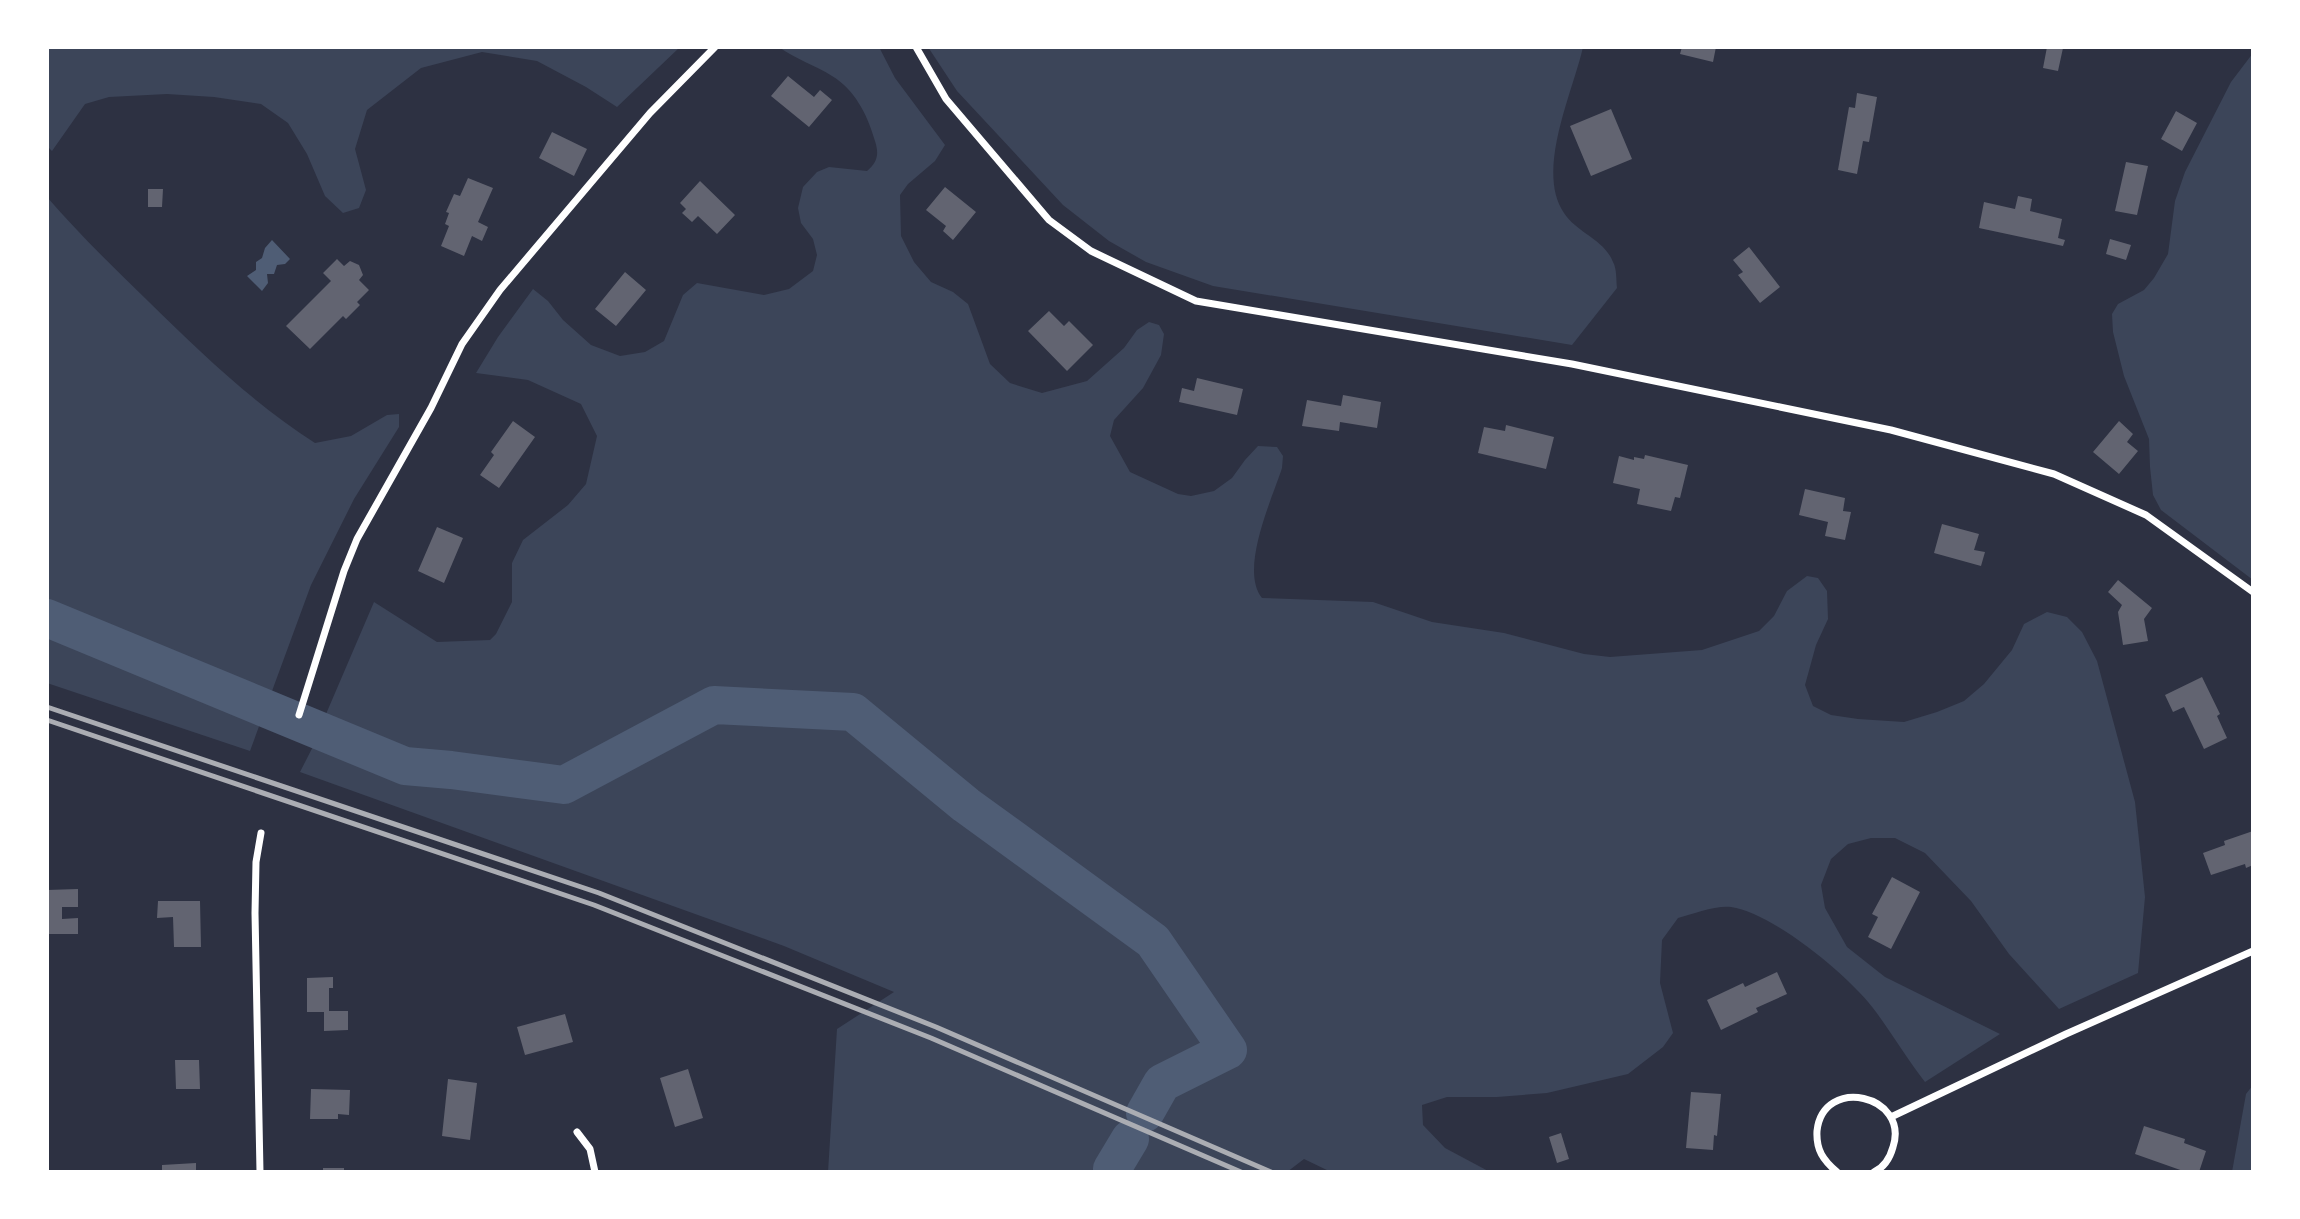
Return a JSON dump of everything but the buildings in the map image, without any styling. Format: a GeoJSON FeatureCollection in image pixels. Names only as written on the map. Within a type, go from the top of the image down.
{"type":"FeatureCollection","features":[{"type":"Feature","properties":{"kind":"street"},"geometry":{"type":"LineString","coordinates":[[299,715],[344,570],[358,539],[431,408],[462,344],[509,279],[650,113],[715,47]]}},
{"type":"Feature","properties":{"kind":"street"},"geometry":{"type":"LineString","coordinates":[[916,47],[946,99],[1049,220],[1090,251],[1196,301],[1573,363],[1891,430],[2054,474],[2146,515],[2253,592]]}},
{"type":"Feature","properties":{"kind":"street"},"geometry":{"type":"LineString","coordinates":[[260,1172],[255,913],[256,862],[261,833]]}},
{"type":"Feature","properties":{"kind":"street"},"geometry":{"type":"LineString","coordinates":[[1891,1117],[2066,1034],[2253,951]]}},
{"type":"Feature","properties":{"kind":"street"},"geometry":{"type":"LineString","coordinates":[[1837,1172],[1826,1163],[1818,1150],[1818,1123],[1824,1112],[1840,1099],[1860,1096],[1873,1100],[1891,1117],[1896,1137],[1889,1159],[1874,1172]]}},
{"type":"Feature","properties":{"kind":"street"},"geometry":{"type":"LineString","coordinates":[[577,1132],[590,1149],[595,1172]]}},
{"type":"Feature","properties":{"kind":"shaded area"},"geometry":{"type":"Polygon","coordinates":[[[47,47],[680,47],[617,107],[537,61],[482,52],[421,68],[367,110],[355,149],[366,190],[359,208],[343,213],[325,196],[307,154],[288,123],[261,104],[167,94],[109,97],[85,104],[52,151],[47,146],[47,47]]]}},
{"type":"Feature","properties":{"kind":"shaded area"},"geometry":{"type":"Polygon","coordinates":[[[779,47],[879,47],[895,78],[945,145],[935,161],[908,184],[900,195],[901,236],[914,262],[931,282],[953,292],[968,304],[990,364],[1010,383],[1042,393],[1087,381],[1124,348],[1137,330],[1149,322],[1159,325],[1164,334],[1161,355],[1143,388],[1114,420],[1110,436],[1130,472],[1178,494],[1191,496],[1214,491],[1232,478],[1258,446],[1277,447],[1283,456],[1282,468],[1265,515],[1254,570],[1256,586],[1262,598],[1373,602],[1432,622],[1504,633],[1584,654],[1610,657],[1702,650],[1759,631],[1774,616],[1787,591],[1807,576],[1818,578],[1827,591],[1828,619],[1816,645],[1805,685],[1813,706],[1831,715],[1904,722],[1964,701],[1984,684],[2012,650],[2024,624],[2047,612],[2067,617],[2082,632],[2097,661],[2135,802],[2145,897],[2138,973],[2059,1009],[2009,954],[1971,901],[1925,853],[1895,838],[1871,838],[1848,844],[1831,859],[1821,885],[1825,908],[1847,947],[1885,977],[2000,1034],[1925,1082],[1876,1012],[1830,965],[1768,921],[1748,912],[1725,907],[1678,918],[1662,940],[1660,983],[1673,1033],[1663,1047],[1628,1074],[1547,1093],[1447,1097],[1422,1105],[1423,1125],[1445,1148],[1490,1172],[1331,1172],[1304,1159],[1287,1172],[828,1172],[837,1029],[894,992],[784,946],[300,772],[325,723],[323,721],[374,602],[437,642],[490,640],[496,634],[512,602],[512,563],[523,540],[568,505],[586,484],[597,436],[581,404],[528,380],[476,373],[533,289],[591,345],[620,356],[645,352],[664,341],[683,295],[697,283],[764,295],[789,289],[813,271],[817,255],[813,239],[801,223],[798,208],[803,187],[817,172],[829,167],[867,171],[876,160],[877,148],[863,111],[847,88],[840,81],[779,47]]]}},
{"type":"Feature","properties":{"kind":"shaded area"},"geometry":{"type":"Polygon","coordinates":[[[928,47],[1583,47],[1559,131],[1553,176],[1556,196],[1569,220],[1609,254],[1615,268],[1617,288],[1572,345],[1213,286],[1146,262],[1109,241],[1063,205],[957,91],[928,47]]]}},
{"type":"Feature","properties":{"kind":"shaded area"},"geometry":{"type":"Polygon","coordinates":[[[2253,53],[2253,580],[2161,510],[2153,495],[2149,439],[2124,376],[2113,332],[2112,314],[2118,304],[2144,290],[2168,254],[2175,201],[2185,172],[2231,82],[2253,53]]]}},
{"type":"Feature","properties":{"kind":"shaded area"},"geometry":{"type":"Polygon","coordinates":[[[47,197],[109,263],[208,358],[270,411],[315,443],[351,436],[387,415],[399,414],[399,427],[354,499],[311,585],[250,751],[47,683],[47,197]]]}},
{"type":"Feature","properties":{"kind":"shaded area"},"geometry":{"type":"Polygon","coordinates":[[[272,240],[290,259],[285,264],[277,265],[274,274],[267,274],[268,283],[262,291],[247,276],[256,270],[256,262],[262,258],[265,248],[272,240]]]}},
{"type":"Feature","properties":{"kind":"shaded area"},"geometry":{"type":"Polygon","coordinates":[[[2253,1085],[2253,1172],[2232,1172],[2246,1094],[2253,1085]]]}},
{"type":"Feature","properties":{"kind":"waterway"},"geometry":{"type":"LineString","coordinates":[[47,618],[405,766],[564,785],[714,705],[853,712],[966,805],[1153,941],[1228,1050],[1162,1083],[1145,1113]]}},
{"type":"Feature","properties":{"kind":"waterway"},"geometry":{"type":"LineString","coordinates":[[1113,1172],[1112,1169],[1130,1139]]}},
{"type":"Feature","properties":{"kind":"railway"},"geometry":{"type":"LineString","coordinates":[[47,707],[599,893],[936,1027],[1271,1172]]}},
{"type":"Feature","properties":{"kind":"railway"},"geometry":{"type":"LineString","coordinates":[[47,720],[594,905],[931,1038],[1241,1172]]}}]}
